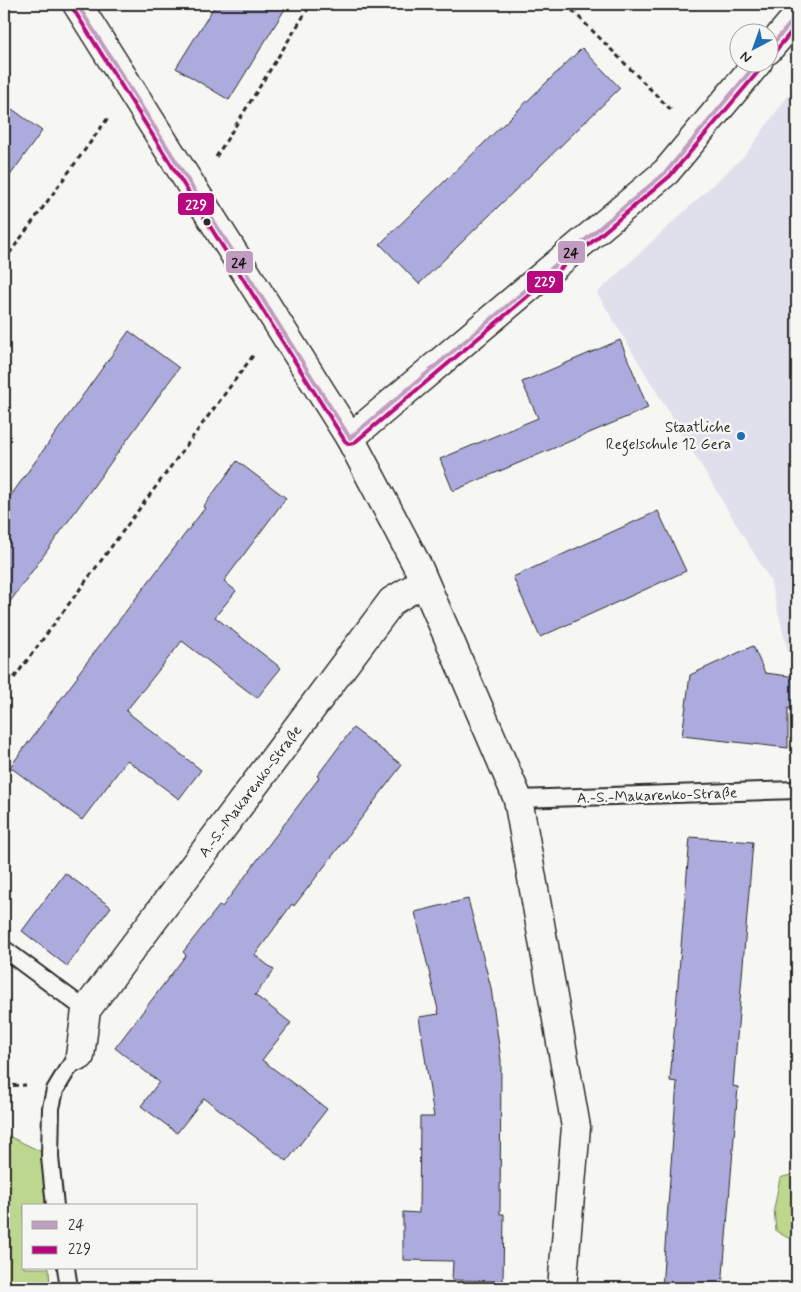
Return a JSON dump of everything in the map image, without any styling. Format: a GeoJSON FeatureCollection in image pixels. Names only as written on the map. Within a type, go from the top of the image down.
{"type":"FeatureCollection","features":[{"type":"Feature","properties":{"kind":"street"},"geometry":{"type":"LineString","coordinates":[[77,4],[350,438],[418,567],[518,799],[576,1127],[562,1288]]}},
{"type":"Feature","properties":{"kind":"street"},"geometry":{"type":"LineString","coordinates":[[778,38],[797,16]]}},
{"type":"Feature","properties":{"kind":"street"},"geometry":{"type":"LineString","coordinates":[[350,438],[666,172],[750,72]]}},
{"type":"Feature","properties":{"kind":"street","name":"A.-S.-Makarenko-Straße"},"geometry":{"type":"LineString","coordinates":[[80,1056],[86,1010],[392,601],[424,582]]}},
{"type":"Feature","properties":{"kind":"lane","name":"A.-S.-Makarenko-Straße"},"geometry":{"type":"LineString","coordinates":[[518,799],[797,790]]}},
{"type":"Feature","properties":{"kind":"lane"},"geometry":{"type":"LineString","coordinates":[[4,948],[86,1010]]}},
{"type":"Feature","properties":{"kind":"lane"},"geometry":{"type":"LineString","coordinates":[[55,1204],[50,1156],[51,1108],[55,1090],[67,1070],[80,1056]]}},
{"type":"Feature","properties":{"kind":"lane"},"geometry":{"type":"LineString","coordinates":[[66,1270],[69,1288]]}},
{"type":"Feature","properties":{"kind":"path"},"geometry":{"type":"LineString","coordinates":[[195,192],[311,4]]}},
{"type":"Feature","properties":{"kind":"path"},"geometry":{"type":"LineString","coordinates":[[566,4],[696,135]]}},
{"type":"Feature","properties":{"kind":"path"},"geometry":{"type":"LineString","coordinates":[[4,261],[130,88]]}},
{"type":"Feature","properties":{"kind":"path"},"geometry":{"type":"LineString","coordinates":[[14,678],[278,323]]}},
{"type":"Feature","properties":{"kind":"shaded area","name":"Staatliche Regelschule 12 Gera"},"geometry":{"type":"Polygon","coordinates":[[[797,83],[797,653],[788,652],[770,580],[597,293],[746,154],[797,83]]]}},
{"type":"Feature","properties":{"kind":"green space"},"geometry":{"type":"Polygon","coordinates":[[[4,1134],[42,1152],[45,1204],[22,1204],[22,1270],[49,1270],[50,1288],[4,1288],[4,1134]]]}},
{"type":"Feature","properties":{"kind":"green space"},"geometry":{"type":"Polygon","coordinates":[[[797,1173],[797,1232],[788,1238],[776,1231],[774,1209],[780,1178],[797,1173]]]}},
{"type":"Feature","properties":{"kind":"building"},"geometry":{"type":"Polygon","coordinates":[[[216,4],[288,4],[229,100],[176,68],[216,4]]]}},
{"type":"Feature","properties":{"kind":"building"},"geometry":{"type":"Polygon","coordinates":[[[582,48],[620,88],[419,284],[380,244],[582,48]]]}},
{"type":"Feature","properties":{"kind":"building"},"geometry":{"type":"Polygon","coordinates":[[[4,103],[42,131],[4,184],[4,103]]]}},
{"type":"Feature","properties":{"kind":"building"},"geometry":{"type":"Polygon","coordinates":[[[129,331],[179,368],[4,610],[4,505],[129,331]]]}},
{"type":"Feature","properties":{"kind":"building"},"geometry":{"type":"Polygon","coordinates":[[[620,340],[648,408],[453,491],[440,459],[538,418],[522,382],[620,340]]]}},
{"type":"Feature","properties":{"kind":"building"},"geometry":{"type":"Polygon","coordinates":[[[237,461],[286,498],[224,581],[236,591],[215,617],[281,668],[257,698],[182,641],[126,711],[201,770],[179,799],[127,760],[82,820],[10,767],[77,675],[205,508],[203,507],[237,461]]]}},
{"type":"Feature","properties":{"kind":"building"},"geometry":{"type":"Polygon","coordinates":[[[658,511],[686,571],[540,637],[513,577],[658,511]]]}},
{"type":"Feature","properties":{"kind":"building"},"geometry":{"type":"Polygon","coordinates":[[[753,646],[765,673],[797,677],[797,709],[788,708],[788,748],[682,736],[690,675],[753,646]]]}},
{"type":"Feature","properties":{"kind":"building"},"geometry":{"type":"Polygon","coordinates":[[[353,728],[402,765],[294,906],[292,904],[255,955],[274,970],[255,995],[291,1023],[262,1060],[327,1109],[287,1161],[204,1098],[177,1133],[141,1106],[159,1082],[115,1048],[186,955],[183,952],[219,906],[222,907],[319,778],[317,776],[353,728]]]}},
{"type":"Feature","properties":{"kind":"building"},"geometry":{"type":"Polygon","coordinates":[[[690,837],[753,842],[733,1086],[738,1087],[722,1288],[662,1288],[677,1082],[670,1081],[690,837]]]}},
{"type":"Feature","properties":{"kind":"building"},"geometry":{"type":"Polygon","coordinates":[[[65,873],[111,907],[67,966],[22,931],[65,873]]]}},
{"type":"Feature","properties":{"kind":"building"},"geometry":{"type":"Polygon","coordinates":[[[468,899],[491,988],[501,1060],[500,1214],[504,1214],[503,1281],[452,1280],[453,1261],[403,1260],[403,1212],[419,1213],[420,1117],[434,1117],[419,1017],[439,1014],[415,912],[468,899]]]}},
{"type":"Feature","properties":{"kind":"transit line","name":"24"},"geometry":{"type":"LineString","coordinates":[[77,4],[350,438],[666,172],[750,72]]}},
{"type":"Feature","properties":{"kind":"transit line","name":"229"},"geometry":{"type":"LineString","coordinates":[[72,7],[345,441],[349,444],[354,443],[670,176],[758,72]]}},
{"type":"Feature","properties":{"kind":"transit line","name":"24"},"geometry":{"type":"LineString","coordinates":[[778,38],[797,16]]}},
{"type":"Feature","properties":{"kind":"transit line","name":"229"},"geometry":{"type":"LineString","coordinates":[[778,48],[797,25]]}},
{"type":"Feature","properties":{"kind":"place","name":"Staatliche Regelschule 12 Gera"},"geometry":{"type":"Point","coordinates":[741,436]}}]}
